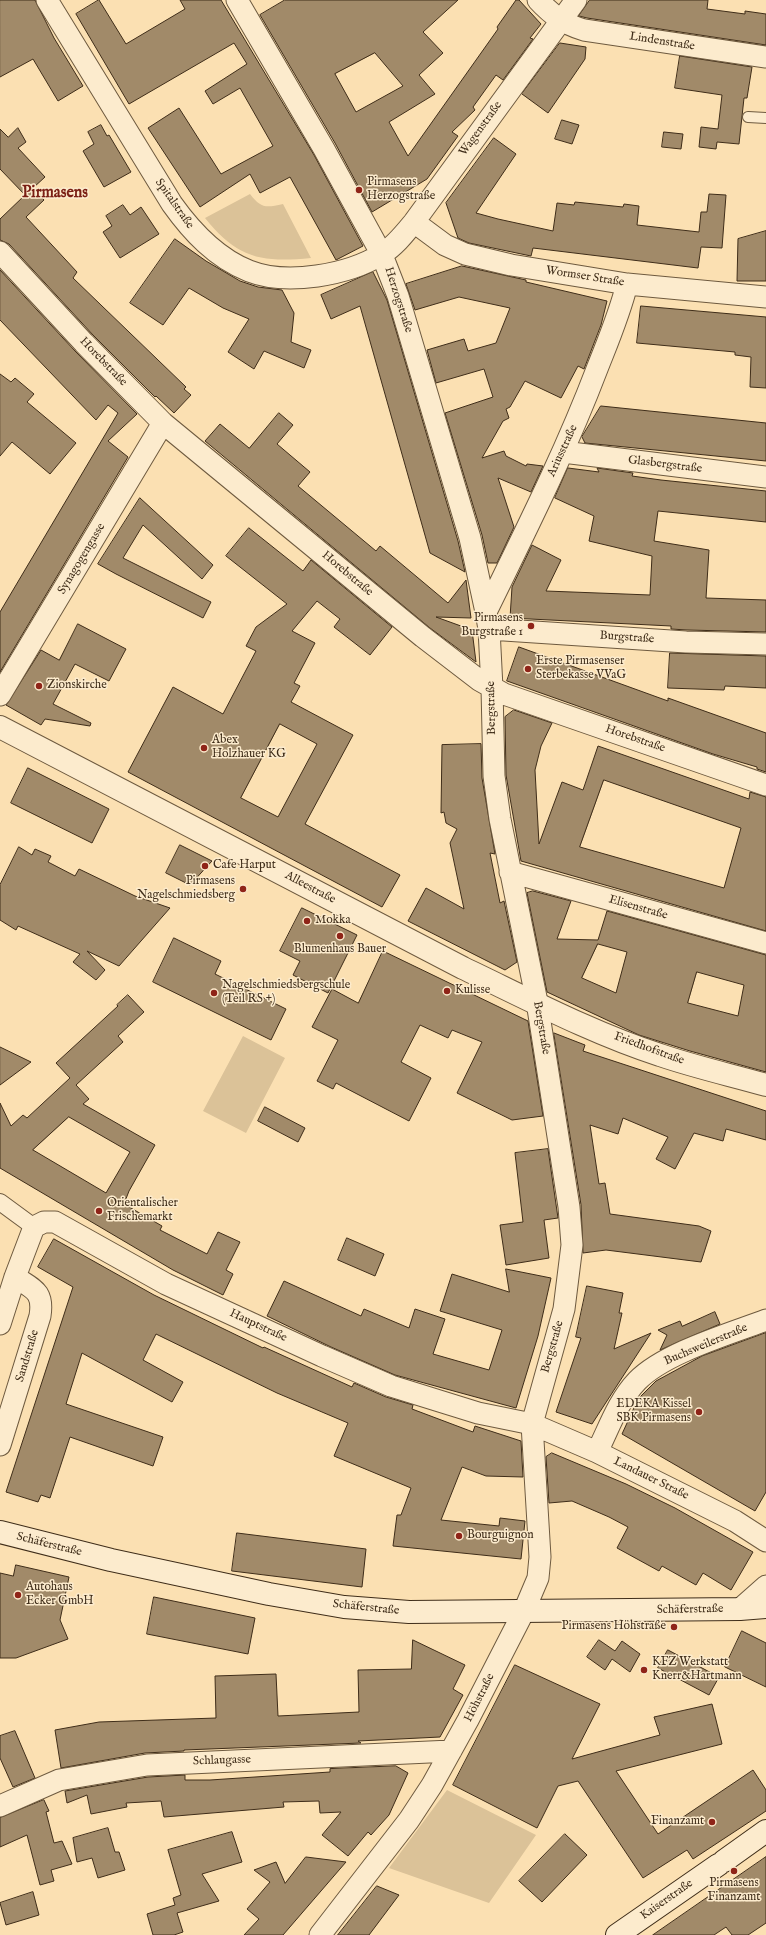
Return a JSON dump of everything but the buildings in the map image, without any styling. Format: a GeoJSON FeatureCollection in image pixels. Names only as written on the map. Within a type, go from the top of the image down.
{"type":"FeatureCollection","features":[{"type":"Feature","properties":{"kind":"main road","name":"Alleestraße"},"geometry":{"type":"LineString","coordinates":[[0,727],[463,968],[537,1002]]}},
{"type":"Feature","properties":{"kind":"main road","name":"Friedhofstraße"},"geometry":{"type":"LineString","coordinates":[[537,1002],[659,1055],[766,1085]]}},
{"type":"Feature","properties":{"kind":"main road","name":"Schäferstraße"},"geometry":{"type":"LineString","coordinates":[[0,1532],[156,1570],[269,1594],[344,1606],[410,1612],[740,1609]]}},
{"type":"Feature","properties":{"kind":"main road"},"geometry":{"type":"LineString","coordinates":[[740,1609],[766,1607]]}},
{"type":"Feature","properties":{"kind":"main road","name":"Kaiserstraße"},"geometry":{"type":"LineString","coordinates":[[616,1935],[766,1831]]}},
{"type":"Feature","properties":{"kind":"street","name":"Spitalstraße"},"geometry":{"type":"LineString","coordinates":[[47,0],[172,204],[195,235],[214,251],[230,262],[250,272],[296,278],[340,272],[382,254]]}},
{"type":"Feature","properties":{"kind":"street","name":"Herzogstraße"},"geometry":{"type":"LineString","coordinates":[[237,0],[324,149],[382,254],[398,296],[467,531],[488,620]]}},
{"type":"Feature","properties":{"kind":"street","name":"Lindenstraße"},"geometry":{"type":"LineString","coordinates":[[538,0],[559,20],[569,26],[584,30],[766,57]]}},
{"type":"Feature","properties":{"kind":"street","name":"Wagenstraße"},"geometry":{"type":"LineString","coordinates":[[382,254],[393,246],[414,222],[559,20],[576,0]]}},
{"type":"Feature","properties":{"kind":"street","name":"Wormser Straße"},"geometry":{"type":"LineString","coordinates":[[414,222],[445,245],[481,259],[627,284],[766,297]]}},
{"type":"Feature","properties":{"kind":"street","name":"Horebstraße"},"geometry":{"type":"LineString","coordinates":[[0,252],[84,343],[163,423],[423,637],[492,688],[766,785]]}},
{"type":"Feature","properties":{"kind":"street","name":"Ariusstraße"},"geometry":{"type":"LineString","coordinates":[[488,620],[564,452],[622,304],[627,284]]}},
{"type":"Feature","properties":{"kind":"street","name":"Synagogengasse"},"geometry":{"type":"LineString","coordinates":[[0,695],[163,423]]}},
{"type":"Feature","properties":{"kind":"street","name":"Glasbergstraße"},"geometry":{"type":"LineString","coordinates":[[564,452],[766,477]]}},
{"type":"Feature","properties":{"kind":"street","name":"Burgstraße"},"geometry":{"type":"LineString","coordinates":[[488,620],[686,642],[766,644]]}},
{"type":"Feature","properties":{"kind":"street","name":"Bergstraße"},"geometry":{"type":"LineString","coordinates":[[488,620],[492,688],[494,776],[510,872],[537,1002],[569,1208],[572,1245],[564,1309],[532,1424]]}},
{"type":"Feature","properties":{"kind":"street","name":"Elisenstraße"},"geometry":{"type":"LineString","coordinates":[[510,872],[766,943]]}},
{"type":"Feature","properties":{"kind":"street"},"geometry":{"type":"LineString","coordinates":[[0,1202],[34,1227],[15,1277],[0,1324]]}},
{"type":"Feature","properties":{"kind":"street","name":"Hauptstraße"},"geometry":{"type":"LineString","coordinates":[[34,1227],[44,1222],[55,1222],[166,1284],[391,1386],[478,1413],[532,1424]]}},
{"type":"Feature","properties":{"kind":"street","name":"Sandstraße"},"geometry":{"type":"LineString","coordinates":[[0,1445],[40,1316],[42,1304],[38,1293],[15,1277]]}},
{"type":"Feature","properties":{"kind":"street","name":"Buchsweilerstraße"},"geometry":{"type":"LineString","coordinates":[[597,1452],[623,1400],[638,1380],[650,1371],[688,1351],[766,1320]]}},
{"type":"Feature","properties":{"kind":"street","name":"Landauer Straße"},"geometry":{"type":"LineString","coordinates":[[532,1424],[597,1452],[735,1521],[766,1541]]}},
{"type":"Feature","properties":{"kind":"street","name":"Höhstraße"},"geometry":{"type":"LineString","coordinates":[[320,1935],[409,1820],[451,1751],[524,1612],[538,1578],[540,1557],[532,1424]]}},
{"type":"Feature","properties":{"kind":"street"},"geometry":{"type":"LineString","coordinates":[[740,1609],[766,1586]]}},
{"type":"Feature","properties":{"kind":"street","name":"Schlaugasse"},"geometry":{"type":"LineString","coordinates":[[0,1806],[58,1780],[147,1765],[451,1751]]}},
{"type":"Feature","properties":{"kind":"lane"},"geometry":{"type":"LineString","coordinates":[[748,117],[766,118]]}},
{"type":"Feature","properties":{"kind":"shaded area"},"geometry":{"type":"Polygon","coordinates":[[[250,194],[257,202],[264,206],[283,204],[311,258],[278,259],[251,255],[239,250],[228,242],[205,218],[250,194]]]}},
{"type":"Feature","properties":{"kind":"shaded area"},"geometry":{"type":"Polygon","coordinates":[[[243,1036],[285,1058],[246,1133],[203,1111],[243,1036]]]}},
{"type":"Feature","properties":{"kind":"shaded area"},"geometry":{"type":"Polygon","coordinates":[[[447,1790],[536,1835],[489,1903],[389,1868],[447,1790]]]}},
{"type":"Feature","properties":{"kind":"place","name":"Pirmasens Herzogstraße"},"geometry":{"type":"Point","coordinates":[359,190]}},
{"type":"Feature","properties":{"kind":"place","name":"Pirmasens Burgstraße 1"},"geometry":{"type":"Point","coordinates":[531,626]}},
{"type":"Feature","properties":{"kind":"place","name":"Erste Pirmasenser Sterbekasse VVaG"},"geometry":{"type":"Point","coordinates":[528,669]}},
{"type":"Feature","properties":{"kind":"place","name":"Zionskirche"},"geometry":{"type":"Point","coordinates":[39,686]}},
{"type":"Feature","properties":{"kind":"place","name":"Abex Holzhauer KG"},"geometry":{"type":"Point","coordinates":[204,748]}},
{"type":"Feature","properties":{"kind":"place","name":"Cafe Harput"},"geometry":{"type":"Point","coordinates":[205,866]}},
{"type":"Feature","properties":{"kind":"place","name":"Pirmasens Nagelschmiedsberg"},"geometry":{"type":"Point","coordinates":[243,889]}},
{"type":"Feature","properties":{"kind":"place","name":"Mokka"},"geometry":{"type":"Point","coordinates":[307,921]}},
{"type":"Feature","properties":{"kind":"place","name":"Blumenhaus Bauer"},"geometry":{"type":"Point","coordinates":[340,936]}},
{"type":"Feature","properties":{"kind":"place","name":"Kulisse"},"geometry":{"type":"Point","coordinates":[447,991]}},
{"type":"Feature","properties":{"kind":"place","name":"Nagelschmiedsbergschule (Teil RS +)"},"geometry":{"type":"Point","coordinates":[214,993]}},
{"type":"Feature","properties":{"kind":"place","name":"Orientalischer Frischemarkt"},"geometry":{"type":"Point","coordinates":[99,1211]}},
{"type":"Feature","properties":{"kind":"place","name":"EDEKA Kissel SBK Pirmasens"},"geometry":{"type":"Point","coordinates":[699,1412]}},
{"type":"Feature","properties":{"kind":"place","name":"Bourguignon"},"geometry":{"type":"Point","coordinates":[459,1536]}},
{"type":"Feature","properties":{"kind":"place","name":"Autohaus Ecker GmbH"},"geometry":{"type":"Point","coordinates":[18,1595]}},
{"type":"Feature","properties":{"kind":"place","name":"Pirmasens Höhstraße"},"geometry":{"type":"Point","coordinates":[674,1627]}},
{"type":"Feature","properties":{"kind":"place","name":"KFZ Werkstatt Knerr&Hartmann"},"geometry":{"type":"Point","coordinates":[644,1670]}},
{"type":"Feature","properties":{"kind":"place","name":"Finanzamt"},"geometry":{"type":"Point","coordinates":[712,1822]}},
{"type":"Feature","properties":{"kind":"place","name":"Pirmasens Finanzamt"},"geometry":{"type":"Point","coordinates":[734,1871]}},
{"type":"Feature","properties":{"kind":"district","name":"Pirmasens"},"geometry":{"type":"Point","coordinates":[55,194]}}]}
